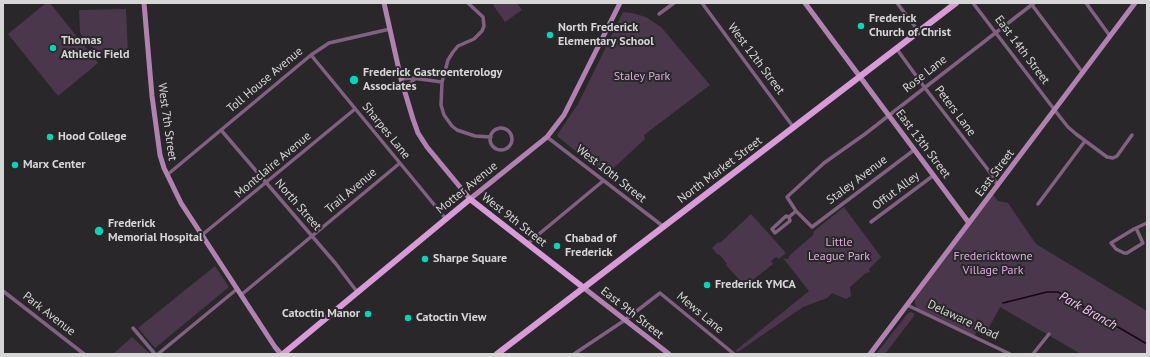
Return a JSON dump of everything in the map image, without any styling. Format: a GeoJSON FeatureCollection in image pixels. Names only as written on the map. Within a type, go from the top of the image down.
{"type":"FeatureCollection","features":[{"type":"Feature","properties":{"kind":"main road","name":"West 7th Street"},"geometry":{"type":"LineString","coordinates":[[144,3],[152,96],[160,155],[167,175],[181,203],[275,348],[282,354]]}},
{"type":"Feature","properties":{"kind":"main road","name":"West 9th Street"},"geometry":{"type":"LineString","coordinates":[[384,3],[403,86],[418,133],[427,147],[470,199],[584,288]]}},
{"type":"Feature","properties":{"kind":"main road","name":"Motter Avenue"},"geometry":{"type":"LineString","coordinates":[[282,354],[547,136],[564,115],[572,101],[620,3]]}},
{"type":"Feature","properties":{"kind":"main road","name":"East 13th Street"},"geometry":{"type":"LineString","coordinates":[[805,3],[969,223]]}},
{"type":"Feature","properties":{"kind":"main road","name":"North Market Street"},"geometry":{"type":"LineString","coordinates":[[496,354],[956,3]]}},
{"type":"Feature","properties":{"kind":"main road","name":"East Street"},"geometry":{"type":"LineString","coordinates":[[870,354],[1135,3]]}},
{"type":"Feature","properties":{"kind":"main road","name":"East 9th Street"},"geometry":{"type":"LineString","coordinates":[[584,288],[669,354]]}},
{"type":"Feature","properties":{"kind":"street"},"geometry":{"type":"LineString","coordinates":[[468,3],[483,17],[484,26],[482,32],[474,39],[458,46],[452,52],[447,63],[442,82],[441,105],[444,115],[456,130],[475,136],[491,137]]}},
{"type":"Feature","properties":{"kind":"street"},"geometry":{"type":"LineString","coordinates":[[659,14],[674,3]]}},
{"type":"Feature","properties":{"kind":"street","name":"West 12th Street"},"geometry":{"type":"LineString","coordinates":[[702,3],[794,128]]}},
{"type":"Feature","properties":{"kind":"street"},"geometry":{"type":"LineString","coordinates":[[897,3],[919,32]]}},
{"type":"Feature","properties":{"kind":"street","name":"East 14th Street"},"geometry":{"type":"LineString","coordinates":[[973,3],[1068,127],[1107,157],[1113,158],[1117,156],[1132,135]]}},
{"type":"Feature","properties":{"kind":"street"},"geometry":{"type":"LineString","coordinates":[[1086,3],[1110,36]]}},
{"type":"Feature","properties":{"kind":"street"},"geometry":{"type":"LineString","coordinates":[[1033,4],[1082,73]]}},
{"type":"Feature","properties":{"kind":"street","name":"Rose Lane"},"geometry":{"type":"LineString","coordinates":[[796,211],[787,197],[824,163],[865,134],[1033,4]]}},
{"type":"Feature","properties":{"kind":"street","name":"Toll House Avenue"},"geometry":{"type":"LineString","coordinates":[[167,175],[311,55],[329,43],[390,29]]}},
{"type":"Feature","properties":{"kind":"street","name":"Peters Lane"},"geometry":{"type":"LineString","coordinates":[[896,48],[989,171],[998,186]]}},
{"type":"Feature","properties":{"kind":"street","name":"Sharpes Lane"},"geometry":{"type":"LineString","coordinates":[[311,55],[446,219]]}},
{"type":"Feature","properties":{"kind":"street"},"geometry":{"type":"LineString","coordinates":[[401,79],[442,82]]}},
{"type":"Feature","properties":{"kind":"street"},"geometry":{"type":"LineString","coordinates":[[403,86],[409,84],[414,79]]}},
{"type":"Feature","properties":{"kind":"street","name":"Montclaire Avenue"},"geometry":{"type":"LineString","coordinates":[[202,235],[355,109]]}},
{"type":"Feature","properties":{"kind":"street"},"geometry":{"type":"LineString","coordinates":[[504,129],[511,136],[511,143],[507,148],[500,150],[493,147],[491,144],[491,137],[494,131],[504,129]]}},
{"type":"Feature","properties":{"kind":"street","name":"North Street"},"geometry":{"type":"LineString","coordinates":[[221,130],[336,264],[358,293]]}},
{"type":"Feature","properties":{"kind":"street","name":"West 10th Street"},"geometry":{"type":"LineString","coordinates":[[547,136],[664,227]]}},
{"type":"Feature","properties":{"kind":"street"},"geometry":{"type":"LineString","coordinates":[[1038,204],[1085,140]]}},
{"type":"Feature","properties":{"kind":"street","name":"Staley Avenue"},"geometry":{"type":"LineString","coordinates":[[796,211],[812,227],[914,150]]}},
{"type":"Feature","properties":{"kind":"street","name":"Trail Avenue"},"geometry":{"type":"LineString","coordinates":[[241,295],[400,163]]}},
{"type":"Feature","properties":{"kind":"street","name":"Offut Alley"},"geometry":{"type":"LineString","coordinates":[[871,222],[934,175]]}},
{"type":"Feature","properties":{"kind":"street"},"geometry":{"type":"LineString","coordinates":[[527,244],[603,181]]}},
{"type":"Feature","properties":{"kind":"street"},"geometry":{"type":"LineString","coordinates":[[789,217],[790,221],[775,233],[772,229],[786,216],[789,217],[796,211]]}},
{"type":"Feature","properties":{"kind":"street"},"geometry":{"type":"LineString","coordinates":[[1136,228],[1143,243],[1127,253],[1124,254],[1116,249],[1111,243],[1134,229],[1136,228],[1147,223]]}},
{"type":"Feature","properties":{"kind":"street"},"geometry":{"type":"LineString","coordinates":[[158,354],[237,288]]}},
{"type":"Feature","properties":{"kind":"street","name":"Park Avenue"},"geometry":{"type":"LineString","coordinates":[[3,291],[84,354]]}},
{"type":"Feature","properties":{"kind":"street","name":"Mews Lane"},"geometry":{"type":"LineString","coordinates":[[574,354],[625,320],[660,293],[734,354]]}},
{"type":"Feature","properties":{"kind":"street","name":"Delaware Road"},"geometry":{"type":"LineString","coordinates":[[907,305],[1010,354]]}},
{"type":"Feature","properties":{"kind":"street"},"geometry":{"type":"LineString","coordinates":[[133,328],[155,354]]}},
{"type":"Feature","properties":{"kind":"street"},"geometry":{"type":"LineString","coordinates":[[1033,354],[1049,334]]}},
{"type":"Feature","properties":{"kind":"green space","name":"Thomas Athletic Field"},"geometry":{"type":"Polygon","coordinates":[[[46,3],[50,3],[98,63],[58,96],[8,34],[46,3]]]}},
{"type":"Feature","properties":{"kind":"green space"},"geometry":{"type":"Polygon","coordinates":[[[495,3],[517,3],[522,10],[505,22],[493,5],[495,3]]]}},
{"type":"Feature","properties":{"kind":"green space"},"geometry":{"type":"Polygon","coordinates":[[[126,9],[128,56],[114,57],[107,55],[88,45],[83,39],[80,32],[79,10],[126,9]]]}},
{"type":"Feature","properties":{"kind":"green space","name":"Staley Park"},"geometry":{"type":"Polygon","coordinates":[[[623,12],[646,17],[661,27],[710,85],[644,135],[645,139],[606,175],[557,135],[578,104],[623,12]]]}},
{"type":"Feature","properties":{"kind":"green space","name":"Fredericktowne Village Park"},"geometry":{"type":"Polygon","coordinates":[[[992,193],[998,201],[1008,203],[1036,244],[1147,311],[1147,354],[1081,354],[1000,307],[986,333],[978,329],[973,338],[918,310],[915,304],[915,299],[992,193]]]}},
{"type":"Feature","properties":{"kind":"green space","name":"Little League Park"},"geometry":{"type":"Polygon","coordinates":[[[844,207],[881,257],[869,269],[870,272],[866,273],[850,287],[851,296],[846,299],[832,293],[827,298],[803,307],[738,352],[735,351],[809,291],[783,258],[788,259],[790,255],[813,235],[814,231],[844,207]]]}},
{"type":"Feature","properties":{"kind":"green space"},"geometry":{"type":"Polygon","coordinates":[[[751,214],[786,253],[779,259],[776,257],[771,261],[773,264],[745,286],[726,265],[727,264],[720,255],[717,254],[712,248],[718,242],[720,243],[751,214]]]}},
{"type":"Feature","properties":{"kind":"green space"},"geometry":{"type":"Polygon","coordinates":[[[215,266],[229,287],[155,348],[138,328],[215,266]]]}},
{"type":"Feature","properties":{"kind":"green space"},"geometry":{"type":"Polygon","coordinates":[[[908,313],[914,313],[914,316],[885,354],[876,354],[908,313]]]}},
{"type":"Feature","properties":{"kind":"green space"},"geometry":{"type":"Polygon","coordinates":[[[132,337],[149,353],[113,354],[132,337]]]}},
{"type":"Feature","properties":{"kind":"waterway","name":"Park Branch"},"geometry":{"type":"LineString","coordinates":[[1003,303],[1047,292],[1058,292],[1147,344]]}},
{"type":"Feature","properties":{"kind":"place","name":"Frederick Church of Christ"},"geometry":{"type":"Point","coordinates":[861,26]}},
{"type":"Feature","properties":{"kind":"place","name":"North Frederick Elementary School"},"geometry":{"type":"Point","coordinates":[550,35]}},
{"type":"Feature","properties":{"kind":"place","name":"Thomas Athletic Field"},"geometry":{"type":"Point","coordinates":[53,48]}},
{"type":"Feature","properties":{"kind":"place","name":"Frederick Gastroenterology Associates"},"geometry":{"type":"Point","coordinates":[354,80]}},
{"type":"Feature","properties":{"kind":"place","name":"Hood College"},"geometry":{"type":"Point","coordinates":[50,137]}},
{"type":"Feature","properties":{"kind":"place","name":"Marx Center"},"geometry":{"type":"Point","coordinates":[15,165]}},
{"type":"Feature","properties":{"kind":"place","name":"Frederick Memorial Hospital"},"geometry":{"type":"Point","coordinates":[99,231]}},
{"type":"Feature","properties":{"kind":"place","name":"Chabad of Frederick"},"geometry":{"type":"Point","coordinates":[557,246]}},
{"type":"Feature","properties":{"kind":"place","name":"Sharpe Square"},"geometry":{"type":"Point","coordinates":[425,259]}},
{"type":"Feature","properties":{"kind":"place","name":"Frederick YMCA"},"geometry":{"type":"Point","coordinates":[707,285]}},
{"type":"Feature","properties":{"kind":"place","name":"Catoctin Manor"},"geometry":{"type":"Point","coordinates":[368,314]}},
{"type":"Feature","properties":{"kind":"place","name":"Catoctin View"},"geometry":{"type":"Point","coordinates":[408,318]}}]}
